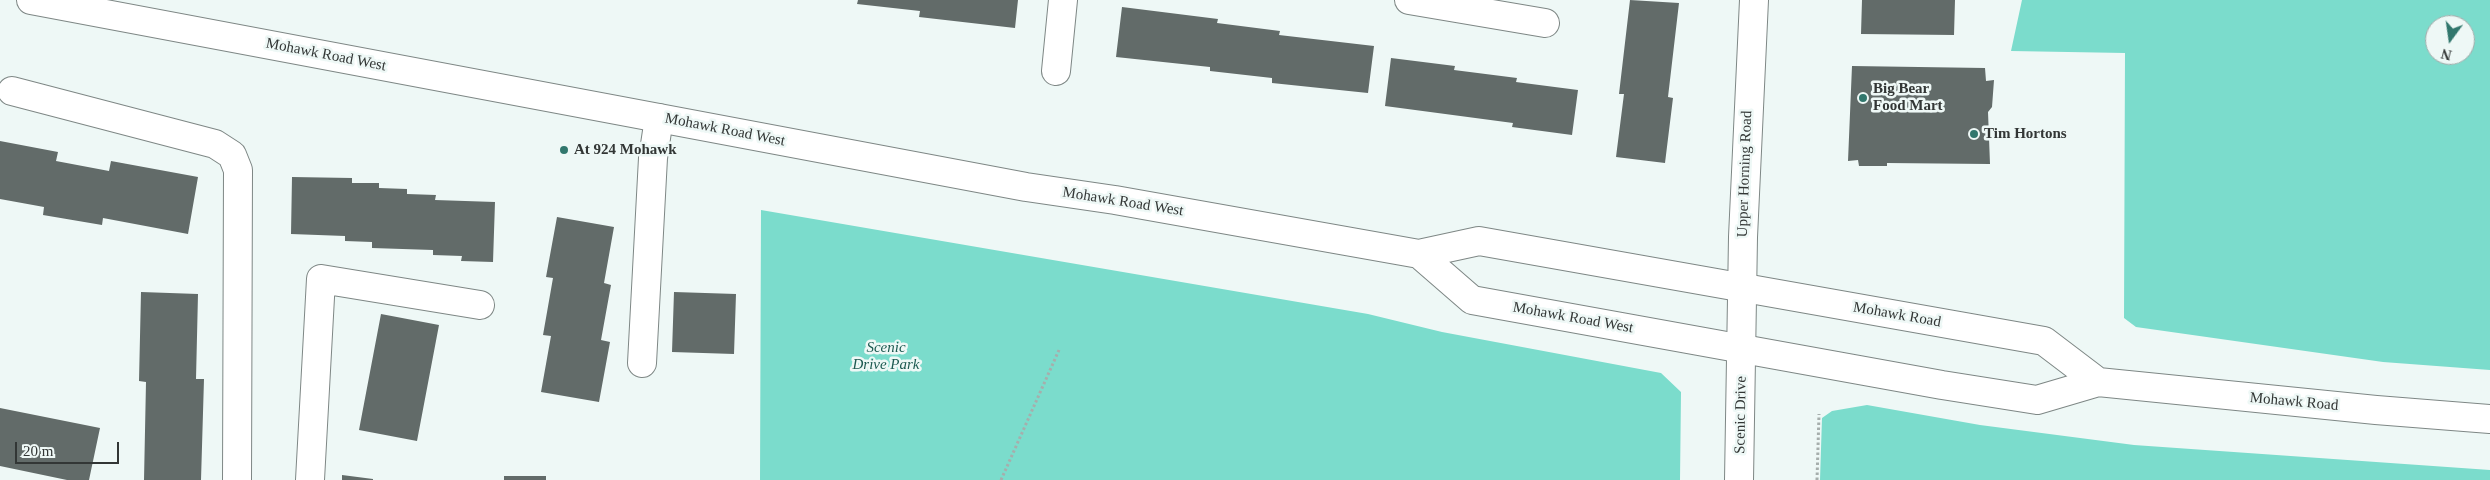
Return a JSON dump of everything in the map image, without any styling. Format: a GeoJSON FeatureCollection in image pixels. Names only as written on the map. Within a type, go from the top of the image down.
{"type":"FeatureCollection","features":[{"type":"Feature","properties":{"kind":"main road","name":"Mohawk Road West"},"geometry":{"type":"LineString","coordinates":[[31,0],[1026,187],[1115,200],[1419,254],[1478,241],[1742,288]]}},
{"type":"Feature","properties":{"kind":"main road"},"geometry":{"type":"LineString","coordinates":[[1056,71],[1063,0]]}},
{"type":"Feature","properties":{"kind":"main road"},"geometry":{"type":"LineString","coordinates":[[1410,0],[1437,3],[1545,23]]}},
{"type":"Feature","properties":{"kind":"main road","name":"Upper Horning Road"},"geometry":{"type":"LineString","coordinates":[[1742,349],[1742,288],[1754,0]]}},
{"type":"Feature","properties":{"kind":"main road"},"geometry":{"type":"LineString","coordinates":[[12,91],[216,144],[232,155],[238,170],[237,480]]}},
{"type":"Feature","properties":{"kind":"main road"},"geometry":{"type":"LineString","coordinates":[[642,363],[654,158],[659,118]]}},
{"type":"Feature","properties":{"kind":"main road","name":"Mohawk Road West"},"geometry":{"type":"LineString","coordinates":[[1419,254],[1472,300],[1742,349]]}},
{"type":"Feature","properties":{"kind":"main road"},"geometry":{"type":"LineString","coordinates":[[310,480],[321,279],[480,305]]}},
{"type":"Feature","properties":{"kind":"main road","name":"Mohawk Road"},"geometry":{"type":"LineString","coordinates":[[1742,288],[2044,341],[2098,382]]}},
{"type":"Feature","properties":{"kind":"main road","name":"Mohawk Road"},"geometry":{"type":"LineString","coordinates":[[1742,349],[2037,400],[2098,382],[2376,410],[2490,419]]}},
{"type":"Feature","properties":{"kind":"main road","name":"Scenic Drive"},"geometry":{"type":"LineString","coordinates":[[1739,480],[1742,349]]}},
{"type":"Feature","properties":{"kind":"path"},"geometry":{"type":"LineString","coordinates":[[1001,480],[1059,350]]}},
{"type":"Feature","properties":{"kind":"path"},"geometry":{"type":"LineString","coordinates":[[1817,480],[1819,414]]}},
{"type":"Feature","properties":{"kind":"green space"},"geometry":{"type":"Polygon","coordinates":[[[2022,0],[2490,0],[2490,370],[2383,362],[2136,327],[2124,318],[2125,53],[2011,51],[2022,0]]]}},
{"type":"Feature","properties":{"kind":"green space","name":"Scenic Drive Park"},"geometry":{"type":"Polygon","coordinates":[[[761,210],[1368,314],[1442,332],[1661,373],[1681,392],[1680,480],[760,480],[761,210]]]}},
{"type":"Feature","properties":{"kind":"green space"},"geometry":{"type":"Polygon","coordinates":[[[1867,405],[1980,425],[2134,445],[2490,470],[2490,480],[1820,480],[1822,418],[1832,411],[1867,405]]]}},
{"type":"Feature","properties":{"kind":"building"},"geometry":{"type":"Polygon","coordinates":[[[858,0],[1018,0],[1015,28],[919,17],[920,11],[857,4],[858,0]]]}},
{"type":"Feature","properties":{"kind":"building"},"geometry":{"type":"Polygon","coordinates":[[[1630,0],[1679,3],[1668,97],[1673,98],[1665,163],[1616,157],[1624,94],[1619,94],[1630,0]]]}},
{"type":"Feature","properties":{"kind":"building"},"geometry":{"type":"Polygon","coordinates":[[[1862,0],[1955,0],[1954,35],[1861,34],[1862,0]]]}},
{"type":"Feature","properties":{"kind":"building"},"geometry":{"type":"Polygon","coordinates":[[[1122,7],[1218,19],[1217,23],[1280,31],[1279,35],[1374,46],[1368,93],[1272,83],[1272,78],[1210,71],[1210,67],[1116,57],[1122,7]]]}},
{"type":"Feature","properties":{"kind":"building"},"geometry":{"type":"Polygon","coordinates":[[[1391,58],[1455,66],[1454,70],[1517,78],[1516,82],[1578,90],[1572,135],[1512,127],[1513,123],[1385,106],[1391,58]]]}},
{"type":"Feature","properties":{"kind":"building"},"geometry":{"type":"Polygon","coordinates":[[[1852,66],[1985,68],[1986,81],[1994,80],[1992,107],[1988,112],[1990,164],[1887,163],[1887,166],[1859,166],[1858,160],[1848,161],[1852,66]]]}},
{"type":"Feature","properties":{"kind":"building"},"geometry":{"type":"Polygon","coordinates":[[[0,141],[58,152],[56,161],[109,171],[111,161],[198,177],[188,234],[103,218],[102,225],[43,215],[44,207],[0,199],[0,141]]]}},
{"type":"Feature","properties":{"kind":"building"},"geometry":{"type":"Polygon","coordinates":[[[292,177],[352,178],[352,183],[379,183],[379,188],[407,189],[407,194],[436,195],[435,200],[495,202],[493,262],[461,261],[462,256],[433,255],[433,250],[372,248],[372,242],[345,241],[345,236],[291,234],[292,177]]]}},
{"type":"Feature","properties":{"kind":"building"},"geometry":{"type":"Polygon","coordinates":[[[557,217],[614,227],[604,283],[611,285],[601,340],[610,342],[599,402],[541,392],[551,336],[543,335],[553,278],[546,277],[557,217]]]}},
{"type":"Feature","properties":{"kind":"building"},"geometry":{"type":"Polygon","coordinates":[[[141,292],[198,294],[196,379],[204,379],[201,480],[144,480],[146,382],[139,381],[141,292]]]}},
{"type":"Feature","properties":{"kind":"building"},"geometry":{"type":"Polygon","coordinates":[[[674,292],[736,294],[734,354],[672,352],[674,292]]]}},
{"type":"Feature","properties":{"kind":"building"},"geometry":{"type":"Polygon","coordinates":[[[381,314],[439,325],[417,441],[359,430],[381,314]]]}},
{"type":"Feature","properties":{"kind":"building"},"geometry":{"type":"Polygon","coordinates":[[[0,408],[100,428],[89,480],[67,480],[0,466],[0,408]]]}},
{"type":"Feature","properties":{"kind":"building"},"geometry":{"type":"Polygon","coordinates":[[[342,475],[373,479],[373,480],[342,480],[342,475]]]}},
{"type":"Feature","properties":{"kind":"building"},"geometry":{"type":"Polygon","coordinates":[[[504,476],[546,476],[546,480],[504,480],[504,476]]]}},
{"type":"Feature","properties":{"kind":"place","name":"Big Bear Food Mart"},"geometry":{"type":"Point","coordinates":[1863,98]}},
{"type":"Feature","properties":{"kind":"place","name":"Tim Hortons"},"geometry":{"type":"Point","coordinates":[1974,134]}},
{"type":"Feature","properties":{"kind":"place","name":"At 924 Mohawk"},"geometry":{"type":"Point","coordinates":[564,150]}}]}
